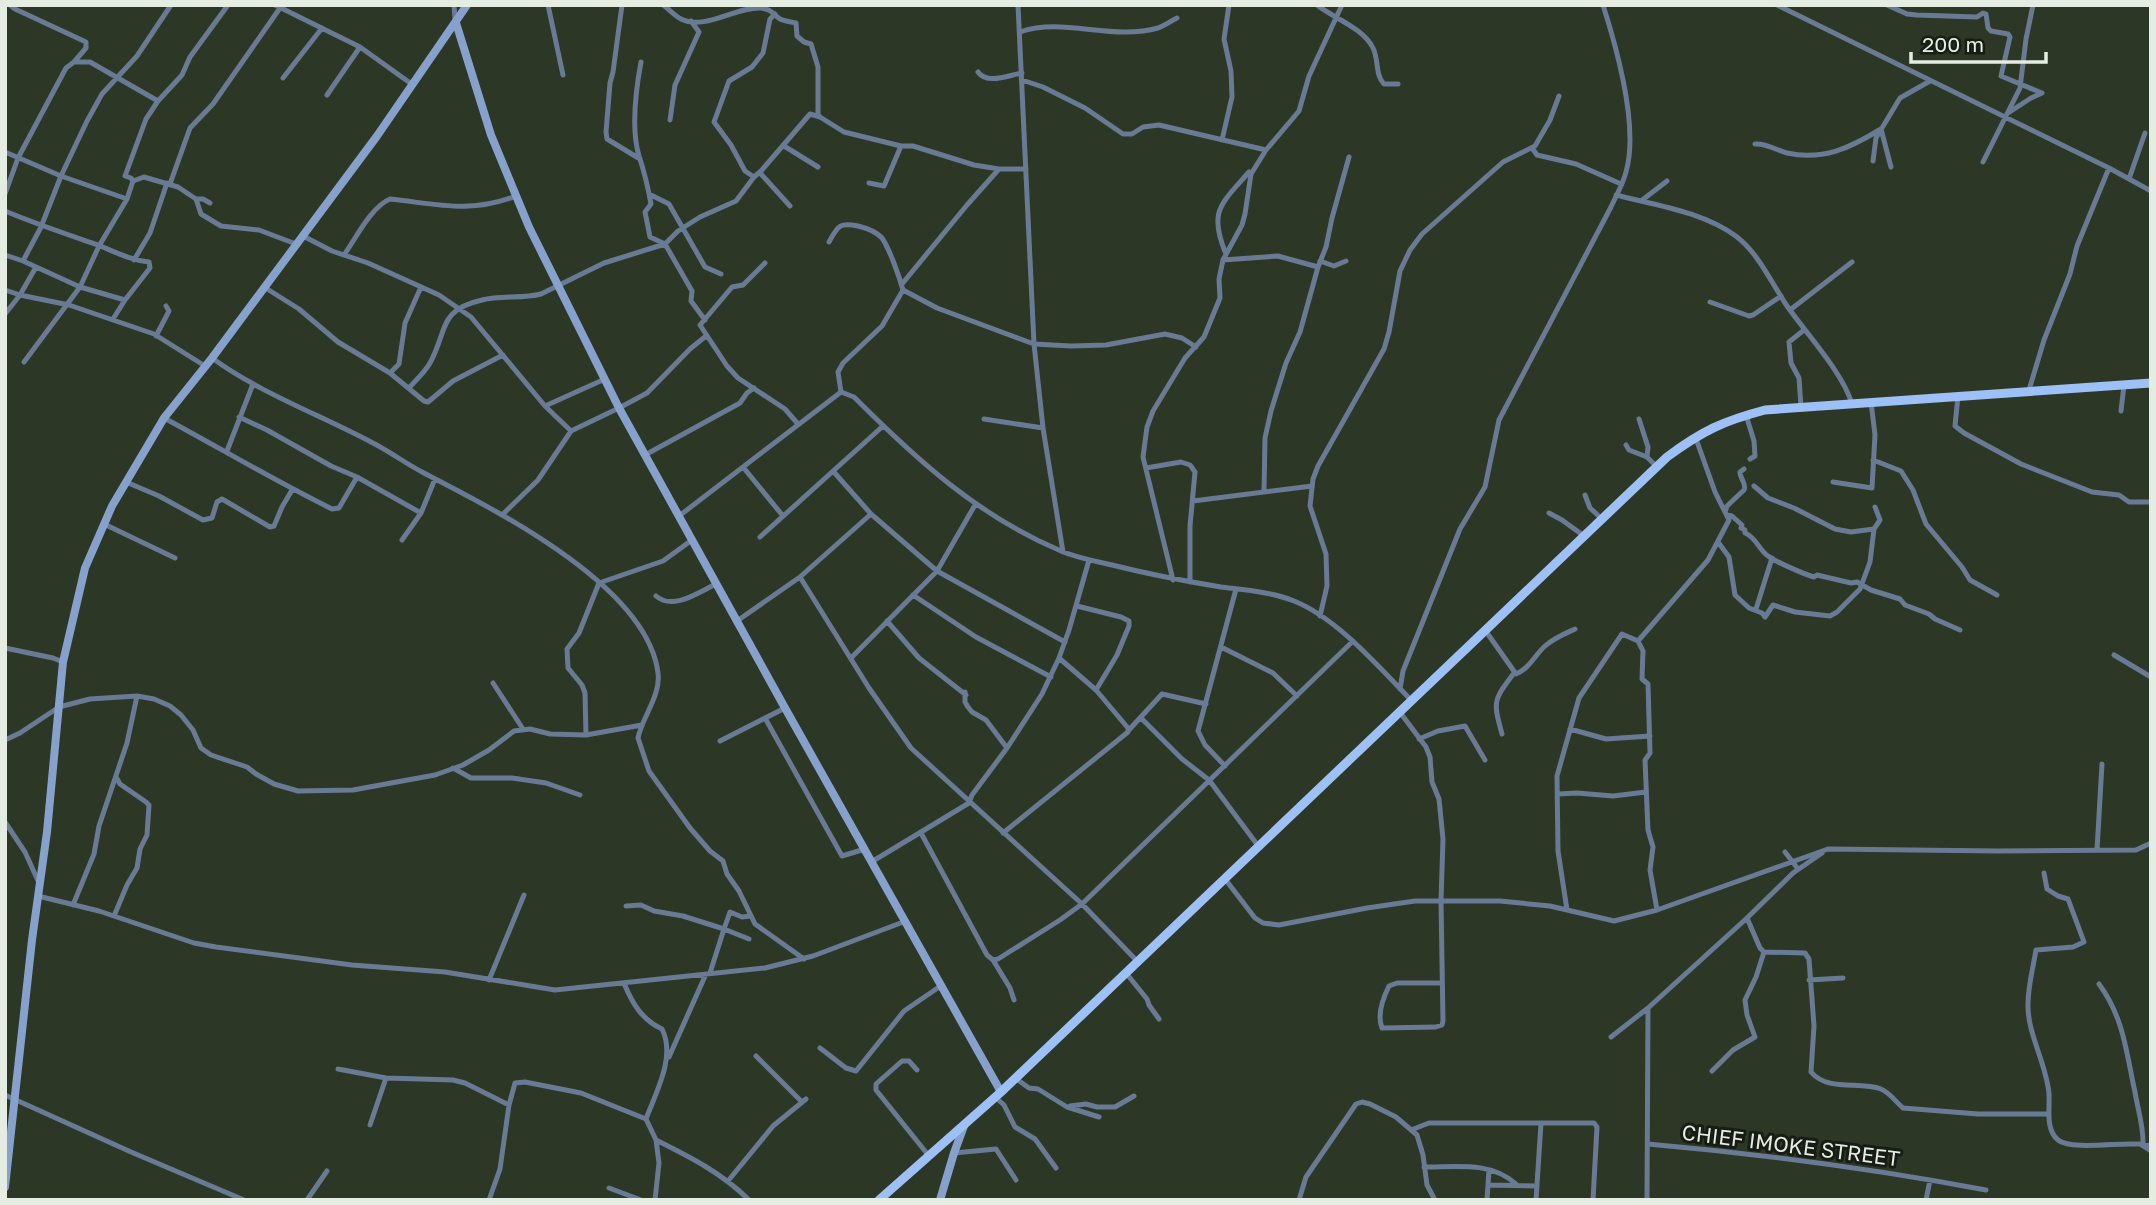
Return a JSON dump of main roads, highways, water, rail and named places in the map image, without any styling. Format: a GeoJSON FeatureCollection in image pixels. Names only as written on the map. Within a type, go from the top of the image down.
{"type":"FeatureCollection","features":[{"type":"Feature","properties":{"kind":"main road"},"geometry":{"type":"LineString","coordinates":[[5,1187],[10,1096],[47,832],[63,662],[85,568],[126,482],[164,418],[303,236],[413,85],[467,5]]}},
{"type":"Feature","properties":{"kind":"main road"},"geometry":{"type":"LineString","coordinates":[[456,23],[487,124],[529,227],[619,408],[942,985],[998,1094]]}},
{"type":"Feature","properties":{"kind":"main road"},"geometry":{"type":"LineString","coordinates":[[879,1200],[964,1126],[1657,467],[1695,436],[1729,419],[1765,410],[1852,404],[1870,407],[1958,396],[2151,383]]}},
{"type":"Feature","properties":{"kind":"main road"},"geometry":{"type":"LineString","coordinates":[[940,1200],[964,1126]]}}]}
